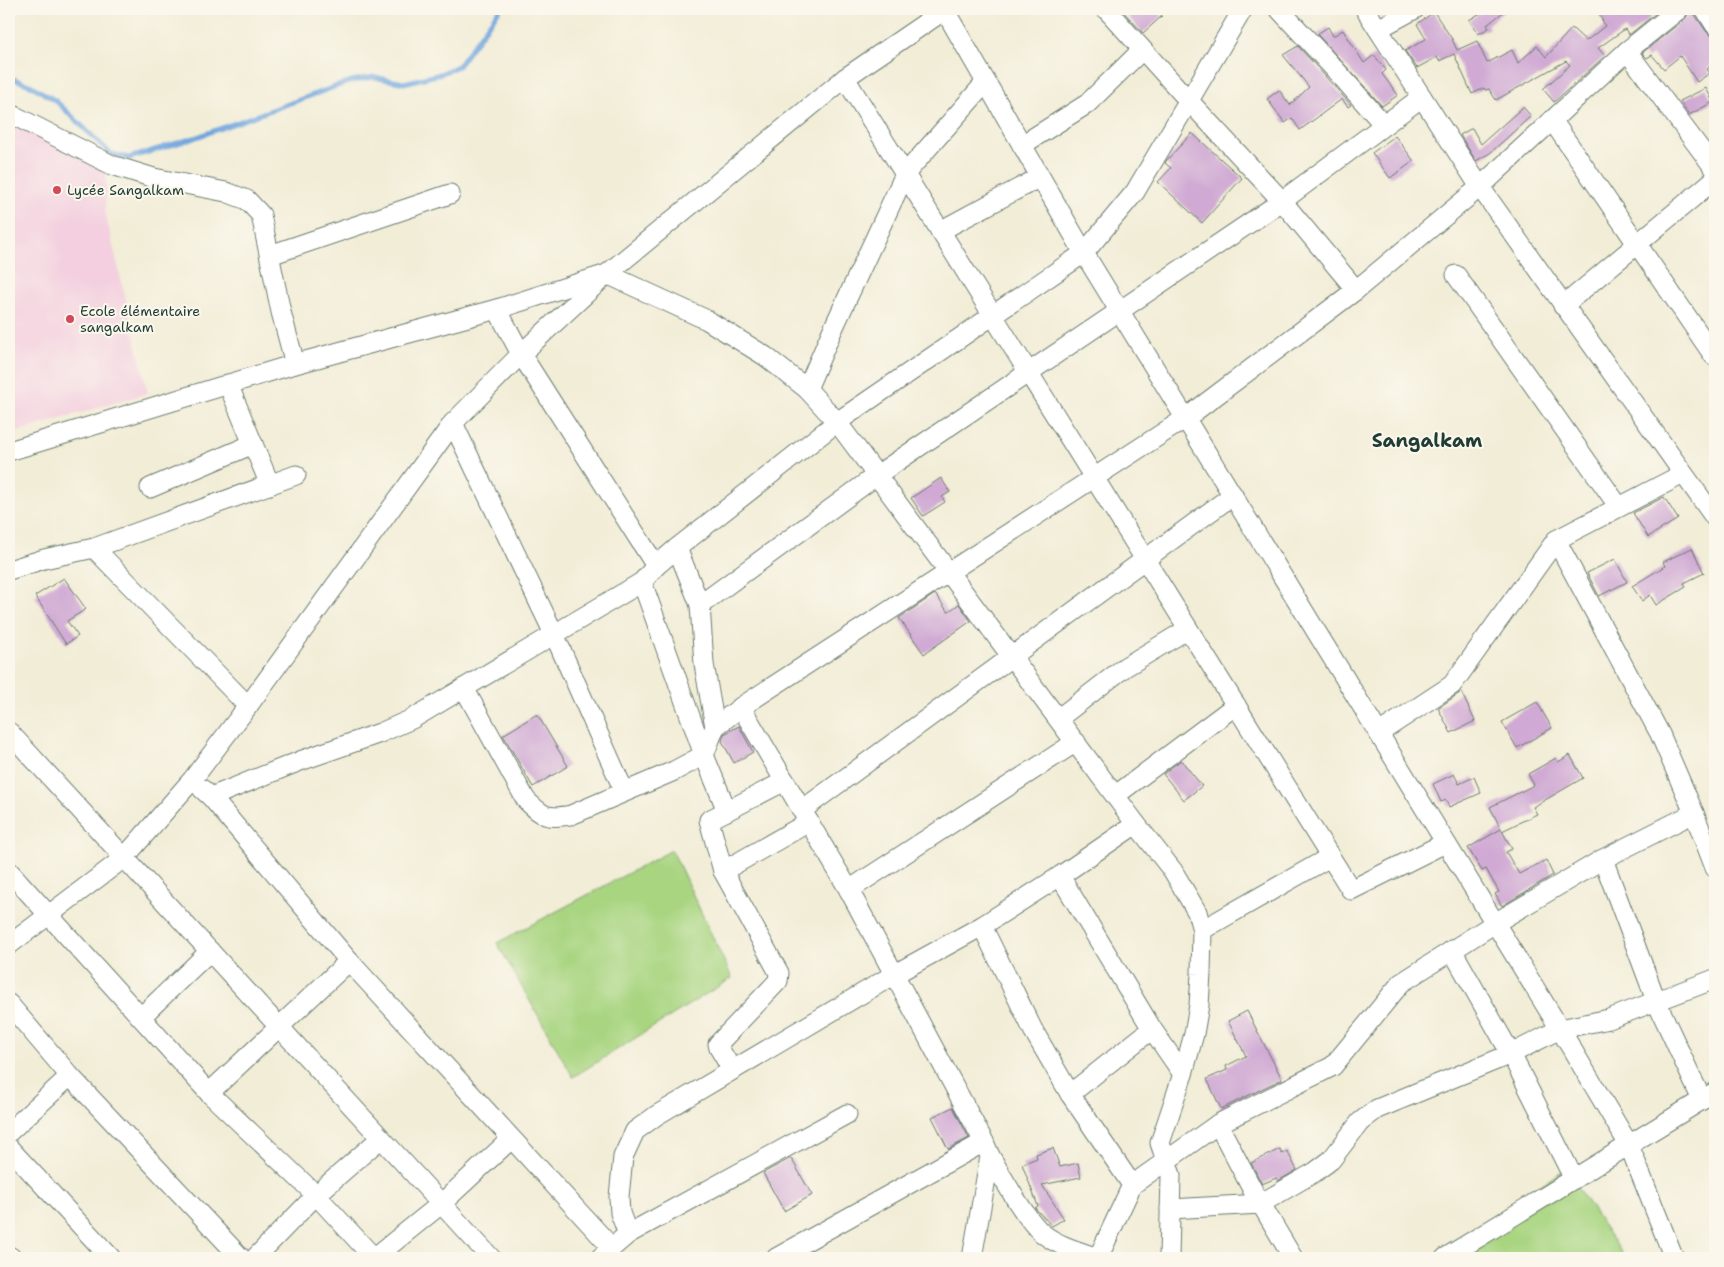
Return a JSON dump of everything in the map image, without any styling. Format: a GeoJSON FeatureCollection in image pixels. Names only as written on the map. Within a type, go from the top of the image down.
{"type":"FeatureCollection","features":[{"type":"Feature","properties":{"kind":"street"},"geometry":{"type":"LineString","coordinates":[[9,945],[124,858],[192,780],[248,706],[453,423],[521,354],[607,274],[845,78],[945,9],[1084,253],[1560,1029],[1629,1145],[1674,1258]]}},
{"type":"Feature","properties":{"kind":"street"},"geometry":{"type":"LineString","coordinates":[[1106,9],[1188,102],[1282,201],[1356,290]]}},
{"type":"Feature","properties":{"kind":"street"},"geometry":{"type":"LineString","coordinates":[[211,797],[300,761],[404,723],[642,582],[656,566],[677,548],[838,422],[1084,253],[1135,192],[1243,9]]}},
{"type":"Feature","properties":{"kind":"street"},"geometry":{"type":"LineString","coordinates":[[1279,9],[1384,125]]}},
{"type":"Feature","properties":{"kind":"street"},"geometry":{"type":"LineString","coordinates":[[1365,9],[1480,187],[1715,518]]}},
{"type":"Feature","properties":{"kind":"street"},"geometry":{"type":"LineString","coordinates":[[1378,28],[1415,9]]}},
{"type":"Feature","properties":{"kind":"street"},"geometry":{"type":"LineString","coordinates":[[464,688],[526,800],[540,813],[554,818],[570,815],[624,791],[674,772],[704,755],[715,727],[741,707],[1186,418],[1356,290],[1480,187],[1627,51],[1656,16],[1679,9]]}},
{"type":"Feature","properties":{"kind":"street"},"geometry":{"type":"LineString","coordinates":[[1705,9],[1715,25]]}},
{"type":"Feature","properties":{"kind":"street"},"geometry":{"type":"LineString","coordinates":[[1022,146],[1087,104],[1142,50]]}},
{"type":"Feature","properties":{"kind":"street"},"geometry":{"type":"LineString","coordinates":[[1627,51],[1715,169]]}},
{"type":"Feature","properties":{"kind":"street"},"geometry":{"type":"LineString","coordinates":[[845,78],[1351,890],[1445,843]]}},
{"type":"Feature","properties":{"kind":"street"},"geometry":{"type":"LineString","coordinates":[[807,389],[905,174],[986,82]]}},
{"type":"Feature","properties":{"kind":"street"},"geometry":{"type":"LineString","coordinates":[[700,605],[877,475],[1282,201],[1422,97]]}},
{"type":"Feature","properties":{"kind":"street"},"geometry":{"type":"LineString","coordinates":[[9,114],[112,165],[154,178],[226,192],[247,200],[261,215],[281,312],[295,364]]}},
{"type":"Feature","properties":{"kind":"street"},"geometry":{"type":"LineString","coordinates":[[1552,120],[1715,355]]}},
{"type":"Feature","properties":{"kind":"street"},"geometry":{"type":"LineString","coordinates":[[940,231],[1040,177]]}},
{"type":"Feature","properties":{"kind":"street"},"geometry":{"type":"LineString","coordinates":[[1563,306],[1715,180]]}},
{"type":"Feature","properties":{"kind":"street"},"geometry":{"type":"LineString","coordinates":[[270,255],[450,194]]}},
{"type":"Feature","properties":{"kind":"street"},"geometry":{"type":"LineString","coordinates":[[9,451],[295,364],[497,309],[607,274],[707,320],[766,356],[807,389],[838,422],[1136,824],[1174,871],[1197,912],[1202,930],[1199,1005],[1183,1074],[1160,1143],[1171,1175],[1170,1258]]}},
{"type":"Feature","properties":{"kind":"street"},"geometry":{"type":"LineString","coordinates":[[1456,275],[1619,507]]}},
{"type":"Feature","properties":{"kind":"street"},"geometry":{"type":"LineString","coordinates":[[497,309],[521,354],[656,566]]}},
{"type":"Feature","properties":{"kind":"street"},"geometry":{"type":"LineString","coordinates":[[228,384],[270,484]]}},
{"type":"Feature","properties":{"kind":"street"},"geometry":{"type":"LineString","coordinates":[[453,423],[554,634],[624,791]]}},
{"type":"Feature","properties":{"kind":"street"},"geometry":{"type":"LineString","coordinates":[[150,488],[253,444]]}},
{"type":"Feature","properties":{"kind":"street"},"geometry":{"type":"LineString","coordinates":[[1379,733],[1452,685],[1556,540],[1683,474]]}},
{"type":"Feature","properties":{"kind":"street"},"geometry":{"type":"LineString","coordinates":[[9,570],[44,559],[94,548],[296,475]]}},
{"type":"Feature","properties":{"kind":"street"},"geometry":{"type":"LineString","coordinates":[[723,871],[806,816],[1013,656],[1233,495]]}},
{"type":"Feature","properties":{"kind":"street"},"geometry":{"type":"LineString","coordinates":[[1556,540],[1660,734],[1715,868]]}},
{"type":"Feature","properties":{"kind":"street"},"geometry":{"type":"LineString","coordinates":[[94,548],[248,706]]}},
{"type":"Feature","properties":{"kind":"street"},"geometry":{"type":"LineString","coordinates":[[677,548],[700,605],[704,664],[715,727]]}},
{"type":"Feature","properties":{"kind":"street"},"geometry":{"type":"LineString","coordinates":[[642,582],[704,755],[727,810]]}},
{"type":"Feature","properties":{"kind":"street"},"geometry":{"type":"LineString","coordinates":[[1058,718],[1125,667],[1188,629]]}},
{"type":"Feature","properties":{"kind":"street"},"geometry":{"type":"LineString","coordinates":[[1116,795],[1236,706]]}},
{"type":"Feature","properties":{"kind":"street"},"geometry":{"type":"LineString","coordinates":[[741,707],[850,890],[987,1149],[1026,1214],[1040,1232],[1060,1245],[1098,1258],[1132,1185],[1218,1124],[1333,1066],[1401,983],[1495,923],[1603,859],[1694,814]]}},
{"type":"Feature","properties":{"kind":"street"},"geometry":{"type":"LineString","coordinates":[[9,732],[491,1258]]}},
{"type":"Feature","properties":{"kind":"street"},"geometry":{"type":"LineString","coordinates":[[850,890],[1076,742]]}},
{"type":"Feature","properties":{"kind":"street"},"geometry":{"type":"LineString","coordinates":[[192,780],[211,797],[349,961],[511,1139],[606,1253],[628,1234],[847,1114]]}},
{"type":"Feature","properties":{"kind":"street"},"geometry":{"type":"LineString","coordinates":[[732,1070],[718,1044],[778,981],[779,973],[723,871],[709,820],[785,781]]}},
{"type":"Feature","properties":{"kind":"street"},"geometry":{"type":"LineString","coordinates":[[628,1234],[620,1213],[620,1178],[623,1157],[636,1131],[657,1115],[732,1070],[895,974],[982,926],[1136,824]]}},
{"type":"Feature","properties":{"kind":"street"},"geometry":{"type":"LineString","coordinates":[[1202,930],[1330,856]]}},
{"type":"Feature","properties":{"kind":"street"},"geometry":{"type":"LineString","coordinates":[[1445,1258],[1709,1096],[1656,1002],[1603,859]]}},
{"type":"Feature","properties":{"kind":"street"},"geometry":{"type":"LineString","coordinates":[[9,871],[209,1093],[316,1194],[374,1258],[441,1204],[511,1139]]}},
{"type":"Feature","properties":{"kind":"street"},"geometry":{"type":"LineString","coordinates":[[1060,876],[1152,1029],[1183,1074]]}},
{"type":"Feature","properties":{"kind":"street"},"geometry":{"type":"LineString","coordinates":[[982,926],[1033,1030],[1070,1094],[1132,1185]]}},
{"type":"Feature","properties":{"kind":"street"},"geometry":{"type":"LineString","coordinates":[[1452,950],[1511,1054],[1574,1178]]}},
{"type":"Feature","properties":{"kind":"street"},"geometry":{"type":"LineString","coordinates":[[141,1017],[210,951]]}},
{"type":"Feature","properties":{"kind":"street"},"geometry":{"type":"LineString","coordinates":[[209,1093],[349,961]]}},
{"type":"Feature","properties":{"kind":"street"},"geometry":{"type":"LineString","coordinates":[[1170,1209],[1260,1204],[1315,1172],[1331,1160],[1360,1122],[1377,1109],[1511,1054],[1560,1029],[1609,1019],[1715,979]]}},
{"type":"Feature","properties":{"kind":"street"},"geometry":{"type":"LineString","coordinates":[[9,1004],[70,1076],[241,1258]]}},
{"type":"Feature","properties":{"kind":"street"},"geometry":{"type":"LineString","coordinates":[[1070,1094],[1152,1029]]}},
{"type":"Feature","properties":{"kind":"street"},"geometry":{"type":"LineString","coordinates":[[9,1132],[70,1076]]}},
{"type":"Feature","properties":{"kind":"street"},"geometry":{"type":"LineString","coordinates":[[1218,1124],[1260,1204],[1293,1258]]}},
{"type":"Feature","properties":{"kind":"street"},"geometry":{"type":"LineString","coordinates":[[255,1258],[316,1194],[381,1138]]}},
{"type":"Feature","properties":{"kind":"street"},"geometry":{"type":"LineString","coordinates":[[9,1148],[110,1258]]}},
{"type":"Feature","properties":{"kind":"street"},"geometry":{"type":"LineString","coordinates":[[776,1258],[987,1149]]}},
{"type":"Feature","properties":{"kind":"street"},"geometry":{"type":"LineString","coordinates":[[972,1258],[987,1149]]}},
{"type":"Feature","properties":{"kind":"shaded area","name":"Ecole élémentaire sangalkam"},"geometry":{"type":"Polygon","coordinates":[[[9,116],[107,168],[105,212],[148,393],[9,434],[9,116]]]}},
{"type":"Feature","properties":{"kind":"green space"},"geometry":{"type":"Polygon","coordinates":[[[672,850],[732,978],[573,1077],[497,943],[672,850]]]}},
{"type":"Feature","properties":{"kind":"green space"},"geometry":{"type":"Polygon","coordinates":[[[1565,1169],[1625,1258],[1432,1258],[1565,1169]]]}},
{"type":"Feature","properties":{"kind":"building"},"geometry":{"type":"Polygon","coordinates":[[[1121,9],[1156,9],[1162,16],[1143,33],[1121,9]]]}},
{"type":"Feature","properties":{"kind":"building"},"geometry":{"type":"Polygon","coordinates":[[[1487,9],[1507,9],[1487,25],[1489,28],[1478,34],[1469,20],[1487,9]]]}},
{"type":"Feature","properties":{"kind":"building"},"geometry":{"type":"Polygon","coordinates":[[[1597,9],[1615,9],[1619,16],[1629,9],[1661,9],[1629,35],[1625,29],[1598,48],[1605,56],[1554,102],[1543,89],[1570,65],[1566,61],[1496,100],[1489,89],[1485,90],[1484,88],[1472,94],[1454,54],[1439,61],[1437,57],[1417,68],[1405,51],[1426,39],[1417,24],[1434,12],[1457,50],[1477,41],[1487,63],[1512,50],[1518,63],[1537,46],[1546,57],[1572,28],[1586,41],[1605,26],[1597,9]]]}},
{"type":"Feature","properties":{"kind":"building"},"geometry":{"type":"Polygon","coordinates":[[[1690,9],[1694,9],[1695,15],[1706,31],[1710,35],[1715,36],[1715,63],[1707,69],[1710,73],[1697,82],[1680,56],[1664,69],[1652,55],[1647,58],[1642,53],[1686,18],[1690,9]]]}},
{"type":"Feature","properties":{"kind":"building"},"geometry":{"type":"Polygon","coordinates":[[[1328,27],[1333,36],[1343,30],[1364,63],[1374,55],[1386,70],[1382,74],[1398,95],[1382,106],[1317,34],[1328,27]]]}},
{"type":"Feature","properties":{"kind":"building"},"geometry":{"type":"Polygon","coordinates":[[[1298,46],[1351,105],[1348,107],[1342,99],[1300,130],[1292,118],[1285,123],[1267,99],[1279,90],[1290,105],[1309,87],[1283,55],[1298,46]]]}},
{"type":"Feature","properties":{"kind":"building"},"geometry":{"type":"Polygon","coordinates":[[[1706,88],[1713,102],[1689,115],[1680,101],[1706,88]]]}},
{"type":"Feature","properties":{"kind":"building"},"geometry":{"type":"Polygon","coordinates":[[[1523,107],[1531,116],[1490,153],[1476,161],[1460,135],[1472,128],[1481,144],[1523,107]]]}},
{"type":"Feature","properties":{"kind":"building"},"geometry":{"type":"Polygon","coordinates":[[[1192,133],[1242,178],[1202,223],[1158,182],[1171,168],[1165,163],[1166,161],[1192,133]]]}},
{"type":"Feature","properties":{"kind":"building"},"geometry":{"type":"Polygon","coordinates":[[[1395,136],[1414,161],[1390,178],[1372,153],[1395,136]]]}},
{"type":"Feature","properties":{"kind":"building"},"geometry":{"type":"Polygon","coordinates":[[[941,478],[950,492],[942,497],[945,502],[923,516],[911,498],[941,478]]]}},
{"type":"Feature","properties":{"kind":"building"},"geometry":{"type":"Polygon","coordinates":[[[1664,497],[1678,519],[1648,537],[1633,513],[1664,497]]]}},
{"type":"Feature","properties":{"kind":"building"},"geometry":{"type":"Polygon","coordinates":[[[1692,548],[1704,573],[1684,583],[1686,587],[1656,605],[1650,595],[1642,601],[1632,586],[1665,566],[1663,562],[1692,548]]]}},
{"type":"Feature","properties":{"kind":"building"},"geometry":{"type":"Polygon","coordinates":[[[1615,559],[1627,582],[1599,596],[1587,573],[1615,559]]]}},
{"type":"Feature","properties":{"kind":"building"},"geometry":{"type":"Polygon","coordinates":[[[64,578],[86,609],[67,621],[78,636],[66,644],[35,596],[64,578]]]}},
{"type":"Feature","properties":{"kind":"building"},"geometry":{"type":"Polygon","coordinates":[[[935,594],[948,612],[959,604],[971,621],[924,654],[899,618],[935,594]]]}},
{"type":"Feature","properties":{"kind":"building"},"geometry":{"type":"Polygon","coordinates":[[[1461,692],[1475,721],[1451,733],[1438,708],[1461,692]]]}},
{"type":"Feature","properties":{"kind":"building"},"geometry":{"type":"Polygon","coordinates":[[[1537,702],[1552,728],[1517,748],[1502,722],[1537,702]]]}},
{"type":"Feature","properties":{"kind":"building"},"geometry":{"type":"Polygon","coordinates":[[[537,714],[568,766],[533,787],[503,735],[537,714]]]}},
{"type":"Feature","properties":{"kind":"building"},"geometry":{"type":"Polygon","coordinates":[[[739,726],[753,752],[734,763],[722,741],[724,734],[739,726]]]}},
{"type":"Feature","properties":{"kind":"building"},"geometry":{"type":"Polygon","coordinates":[[[1570,755],[1583,778],[1533,807],[1537,814],[1502,831],[1490,807],[1534,785],[1528,774],[1556,758],[1558,762],[1570,755]]]}},
{"type":"Feature","properties":{"kind":"building"},"geometry":{"type":"Polygon","coordinates":[[[1181,760],[1202,786],[1184,800],[1163,774],[1181,760]]]}},
{"type":"Feature","properties":{"kind":"building"},"geometry":{"type":"Polygon","coordinates":[[[1454,774],[1459,784],[1474,777],[1481,793],[1449,807],[1446,800],[1441,802],[1433,784],[1454,774]]]}},
{"type":"Feature","properties":{"kind":"building"},"geometry":{"type":"Polygon","coordinates":[[[1501,829],[1512,849],[1506,852],[1519,874],[1546,860],[1553,875],[1502,906],[1495,894],[1499,892],[1486,869],[1482,871],[1468,848],[1501,829]]]}},
{"type":"Feature","properties":{"kind":"building"},"geometry":{"type":"Polygon","coordinates":[[[1247,1011],[1282,1079],[1221,1109],[1207,1079],[1227,1070],[1226,1066],[1246,1056],[1228,1021],[1247,1011]]]}},
{"type":"Feature","properties":{"kind":"building"},"geometry":{"type":"Polygon","coordinates":[[[953,1107],[969,1138],[948,1149],[932,1117],[953,1107]]]}},
{"type":"Feature","properties":{"kind":"building"},"geometry":{"type":"Polygon","coordinates":[[[1053,1148],[1060,1167],[1078,1163],[1081,1177],[1042,1185],[1064,1219],[1052,1226],[1035,1208],[1038,1206],[1022,1164],[1037,1158],[1036,1154],[1053,1148]]]}},
{"type":"Feature","properties":{"kind":"building"},"geometry":{"type":"Polygon","coordinates":[[[1280,1149],[1282,1154],[1287,1151],[1297,1170],[1278,1181],[1276,1178],[1262,1184],[1251,1163],[1280,1149]]]}},
{"type":"Feature","properties":{"kind":"building"},"geometry":{"type":"Polygon","coordinates":[[[791,1158],[812,1195],[784,1211],[763,1173],[791,1158]]]}},
{"type":"Feature","properties":{"kind":"waterway"},"geometry":{"type":"LineString","coordinates":[[9,77],[32,86],[56,101],[111,154],[129,158],[194,138],[351,81],[374,77],[404,83],[440,74],[458,66],[500,9]]}},
{"type":"Feature","properties":{"kind":"place","name":"Lycée Sangalkam"},"geometry":{"type":"Point","coordinates":[57,190]}},
{"type":"Feature","properties":{"kind":"place","name":"Ecole élémentaire sangalkam"},"geometry":{"type":"Point","coordinates":[70,319]}},
{"type":"Feature","properties":{"kind":"district","name":"Sangalkam"},"geometry":{"type":"Point","coordinates":[1427,440]}}]}
